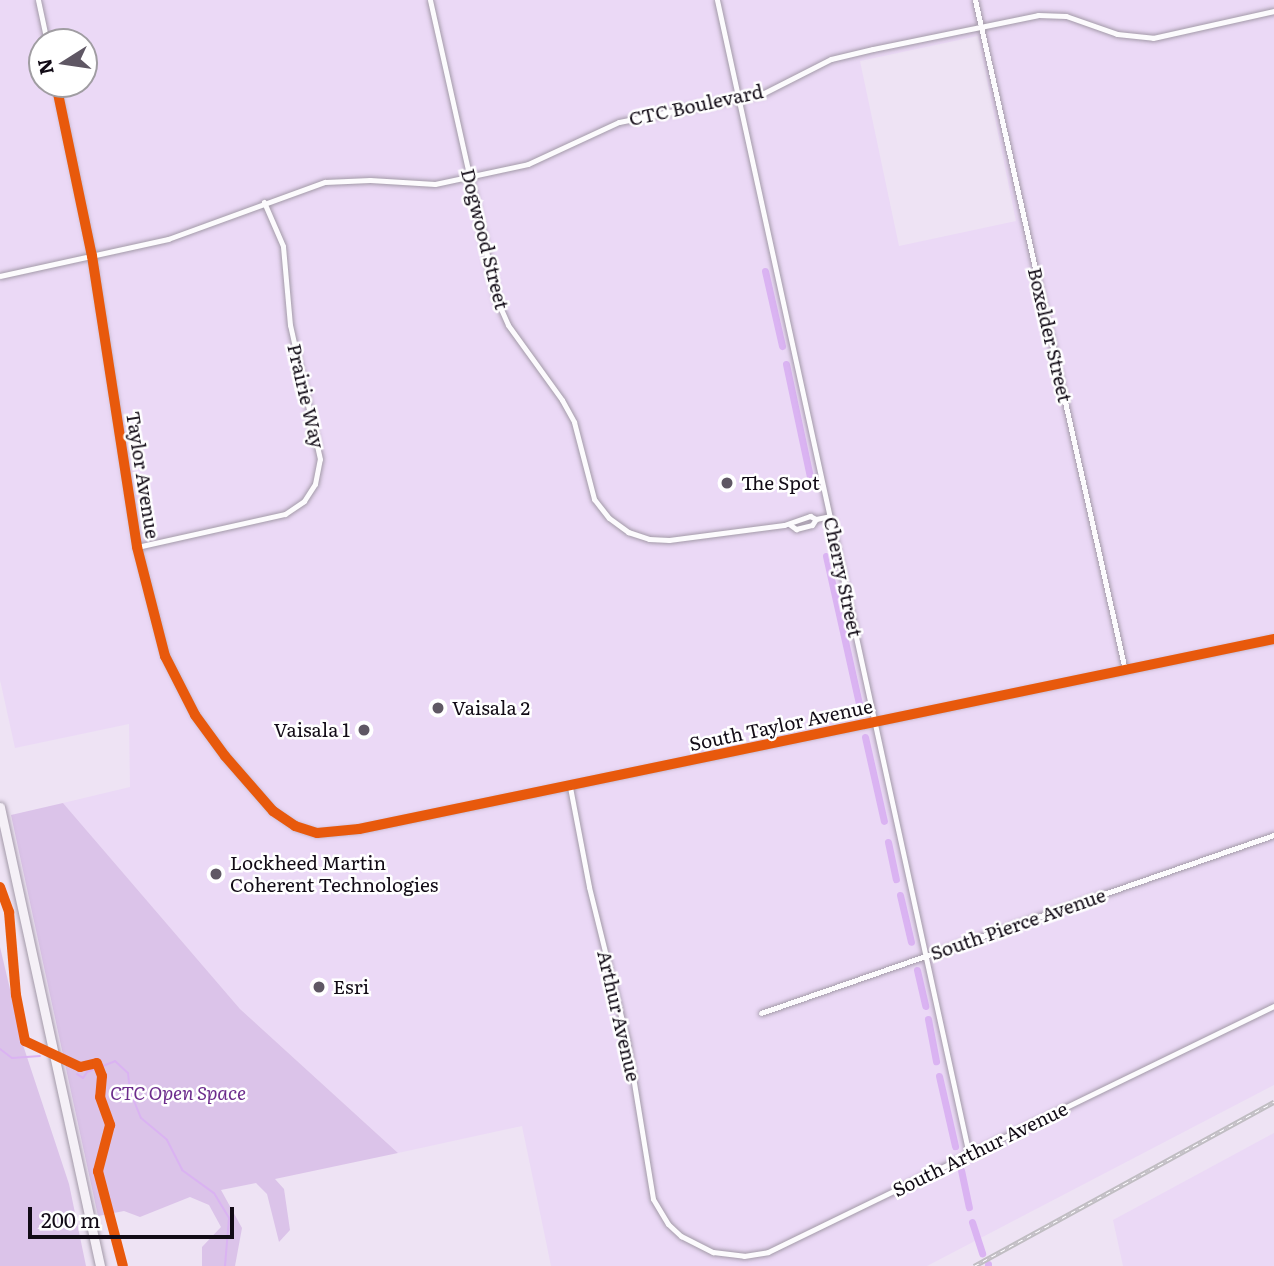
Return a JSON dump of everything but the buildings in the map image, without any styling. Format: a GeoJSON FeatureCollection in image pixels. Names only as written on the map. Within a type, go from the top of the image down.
{"type":"FeatureCollection","features":[{"type":"Feature","properties":{"kind":"main road"},"geometry":{"type":"LineString","coordinates":[[0,807],[100,1266]]}},
{"type":"Feature","properties":{"kind":"street"},"geometry":{"type":"LineString","coordinates":[[38,0],[44,28]]}},
{"type":"Feature","properties":{"kind":"street","name":"Dogwood Street"},"geometry":{"type":"LineString","coordinates":[[430,0],[500,307],[508,325],[562,400],[574,422],[594,499],[609,518],[628,532],[649,539],[669,540],[789,524],[794,519],[810,516],[816,519],[830,516]]}},
{"type":"Feature","properties":{"kind":"street","name":"Cherry Street"},"geometry":{"type":"LineString","coordinates":[[717,0],[969,1155]]}},
{"type":"Feature","properties":{"kind":"street","name":"Boxelder Street"},"geometry":{"type":"LineString","coordinates":[[975,0],[1125,670]]}},
{"type":"Feature","properties":{"kind":"street","name":"CTC Boulevard"},"geometry":{"type":"LineString","coordinates":[[0,275],[190,233],[264,202],[333,180],[435,184],[535,163],[619,122],[764,93],[814,67],[847,54],[981,26],[1038,15],[1066,16],[1117,34],[1153,38],[1274,11]]}},
{"type":"Feature","properties":{"kind":"street","name":"Taylor Avenue"},"geometry":{"type":"LineString","coordinates":[[59,98],[92,256],[137,547],[165,656],[195,715],[272,811],[295,826]]}},
{"type":"Feature","properties":{"kind":"street","name":"Prairie Way"},"geometry":{"type":"LineString","coordinates":[[137,547],[285,514],[304,501],[315,484],[320,459],[290,325],[283,246],[264,202]]}},
{"type":"Feature","properties":{"kind":"street","name":"Dogwood Street"},"geometry":{"type":"LineString","coordinates":[[789,524],[796,529],[812,525],[816,519]]}},
{"type":"Feature","properties":{"kind":"street","name":"South Taylor Avenue"},"geometry":{"type":"LineString","coordinates":[[295,826],[317,833],[344,832],[1274,639]]}},
{"type":"Feature","properties":{"kind":"street","name":"Arthur Avenue"},"geometry":{"type":"LineString","coordinates":[[570,787],[589,887],[628,1040],[648,1182],[661,1214],[681,1236]]}},
{"type":"Feature","properties":{"kind":"street","name":"South Pierce Avenue"},"geometry":{"type":"LineString","coordinates":[[761,1013],[1274,835]]}},
{"type":"Feature","properties":{"kind":"street","name":"South Arthur Avenue"},"geometry":{"type":"LineString","coordinates":[[681,1236],[713,1252],[730,1256],[768,1252],[1274,1006]]}},
{"type":"Feature","properties":{"kind":"shaded area"},"geometry":{"type":"Polygon","coordinates":[[[0,0],[1274,0],[1274,1085],[927,1266],[551,1266],[522,1126],[398,1153],[240,1009],[63,803],[130,787],[129,724],[15,748],[0,680],[0,0]],[[978,36],[860,61],[899,246],[1016,221],[978,36]]]}},
{"type":"Feature","properties":{"kind":"shaded area"},"geometry":{"type":"Polygon","coordinates":[[[1274,1133],[1274,1266],[1123,1266],[1113,1220],[1274,1133]]]}},
{"type":"Feature","properties":{"kind":"green space","name":"CTC Open Space"},"geometry":{"type":"Polygon","coordinates":[[[63,803],[240,1009],[398,1153],[275,1179],[284,1189],[290,1230],[279,1242],[267,1194],[256,1183],[221,1190],[242,1228],[235,1266],[202,1266],[202,1247],[221,1227],[209,1205],[190,1197],[140,1217],[124,1211],[98,1216],[11,815],[63,803]]]}},
{"type":"Feature","properties":{"kind":"green space"},"geometry":{"type":"Polygon","coordinates":[[[0,947],[24,1048],[69,1184],[86,1266],[0,1266],[0,947]]]}},
{"type":"Feature","properties":{"kind":"waterway"},"geometry":{"type":"LineString","coordinates":[[765,271],[782,346]]}},
{"type":"Feature","properties":{"kind":"waterway"},"geometry":{"type":"LineString","coordinates":[[786,364],[811,482]]}},
{"type":"Feature","properties":{"kind":"waterway"},"geometry":{"type":"LineString","coordinates":[[826,556],[860,708]]}},
{"type":"Feature","properties":{"kind":"waterway"},"geometry":{"type":"LineString","coordinates":[[865,737],[884,821]]}},
{"type":"Feature","properties":{"kind":"waterway"},"geometry":{"type":"LineString","coordinates":[[888,842],[896,879]]}},
{"type":"Feature","properties":{"kind":"waterway"},"geometry":{"type":"LineString","coordinates":[[900,895],[911,942]]}},
{"type":"Feature","properties":{"kind":"waterway"},"geometry":{"type":"LineString","coordinates":[[917,970],[925,1006]]}},
{"type":"Feature","properties":{"kind":"waterway"},"geometry":{"type":"LineString","coordinates":[[928,1019],[936,1061]]}},
{"type":"Feature","properties":{"kind":"waterway"},"geometry":{"type":"LineString","coordinates":[[0,1049],[12,1058],[40,1056]]}},
{"type":"Feature","properties":{"kind":"waterway"},"geometry":{"type":"LineString","coordinates":[[77,1074],[83,1078],[87,1072],[115,1061],[128,1073],[130,1091],[141,1118],[167,1140],[182,1170],[214,1193],[229,1218],[225,1266]]}},
{"type":"Feature","properties":{"kind":"waterway"},"geometry":{"type":"LineString","coordinates":[[939,1076],[955,1146]]}},
{"type":"Feature","properties":{"kind":"waterway"},"geometry":{"type":"LineString","coordinates":[[961,1170],[969,1207]]}},
{"type":"Feature","properties":{"kind":"waterway"},"geometry":{"type":"LineString","coordinates":[[972,1222],[982,1253]]}},
{"type":"Feature","properties":{"kind":"railway"},"geometry":{"type":"LineString","coordinates":[[974,1266],[1274,1102]]}},
{"type":"Feature","properties":{"kind":"cycle path"},"geometry":{"type":"LineString","coordinates":[[59,98],[92,256],[137,547],[165,656],[195,715],[225,756],[273,811],[295,826],[317,833],[359,829],[1274,639]]}},
{"type":"Feature","properties":{"kind":"cycle path"},"geometry":{"type":"LineString","coordinates":[[0,887],[9,912],[16,995],[25,1041],[80,1067],[97,1063],[102,1076],[100,1097],[110,1125],[98,1171],[123,1266]]}},
{"type":"Feature","properties":{"kind":"place","name":"The Spot"},"geometry":{"type":"Point","coordinates":[727,483]}},
{"type":"Feature","properties":{"kind":"place","name":"Vaisala 2"},"geometry":{"type":"Point","coordinates":[438,708]}},
{"type":"Feature","properties":{"kind":"place","name":"Vaisala 1"},"geometry":{"type":"Point","coordinates":[364,730]}},
{"type":"Feature","properties":{"kind":"place","name":"Lockheed Martin Coherent Technologies"},"geometry":{"type":"Point","coordinates":[216,874]}},
{"type":"Feature","properties":{"kind":"place","name":"Esri"},"geometry":{"type":"Point","coordinates":[319,987]}}]}
